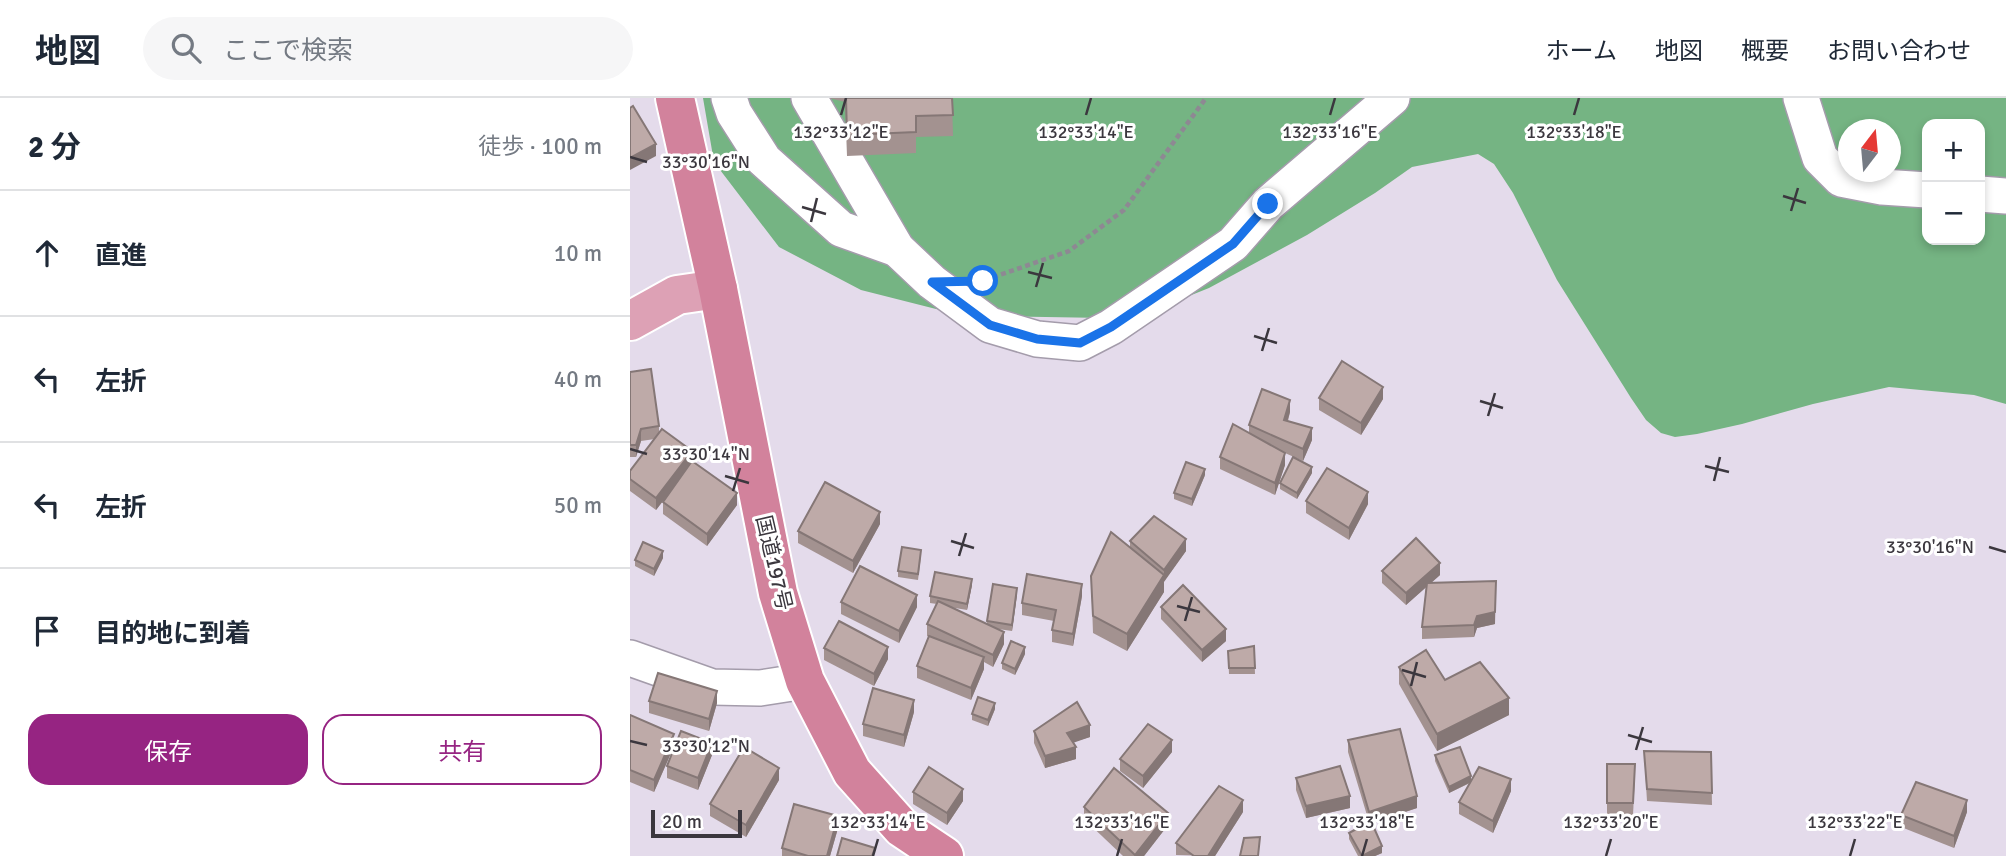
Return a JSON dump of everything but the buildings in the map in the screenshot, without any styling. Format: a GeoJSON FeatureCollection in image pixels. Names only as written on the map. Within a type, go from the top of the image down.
{"type":"FeatureCollection","features":[{"type":"Feature","properties":{"kind":"highway","name":"国道197号"},"geometry":{"type":"LineString","coordinates":[[675,98],[718,289],[779,593],[805,681],[852,772],[902,828],[944,856]]}},
{"type":"Feature","properties":{"kind":"main road"},"geometry":{"type":"LineString","coordinates":[[630,321],[677,295],[718,289]]}},
{"type":"Feature","properties":{"kind":"street"},"geometry":{"type":"LineString","coordinates":[[729,98],[734,113],[764,160],[841,229],[897,249]]}},
{"type":"Feature","properties":{"kind":"street"},"geometry":{"type":"LineString","coordinates":[[809,98],[897,249],[932,282],[990,325],[1037,339],[1080,343],[1111,327],[1233,244],[1268,204],[1392,98]]}},
{"type":"Feature","properties":{"kind":"street"},"geometry":{"type":"LineString","coordinates":[[1801,98],[1820,158],[1840,179],[1882,187],[1922,190]]}},
{"type":"Feature","properties":{"kind":"street"},"geometry":{"type":"LineString","coordinates":[[1985,194],[2006,196]]}},
{"type":"Feature","properties":{"kind":"street"},"geometry":{"type":"LineString","coordinates":[[630,658],[712,687],[760,688],[805,681]]}},
{"type":"Feature","properties":{"kind":"path"},"geometry":{"type":"LineString","coordinates":[[983,281],[1069,251],[1124,210],[1206,98]]}},
{"type":"Feature","properties":{"kind":"green space"},"geometry":{"type":"Polygon","coordinates":[[[703,98],[2006,98],[2006,404],[1974,395],[1889,387],[1697,434],[1675,437],[1661,433],[1646,420],[1631,398],[1557,280],[1513,193],[1494,164],[1478,154],[1412,167],[1307,235],[1209,288],[1159,308],[1105,318],[982,316],[936,309],[861,290],[779,247],[714,162],[703,98]]]}},
{"type":"Feature","properties":{"kind":"route"},"geometry":{"type":"LineString","coordinates":[[983,281],[932,282],[990,325],[1037,339],[1080,343],[1111,327],[1233,244],[1268,204]]}}]}
